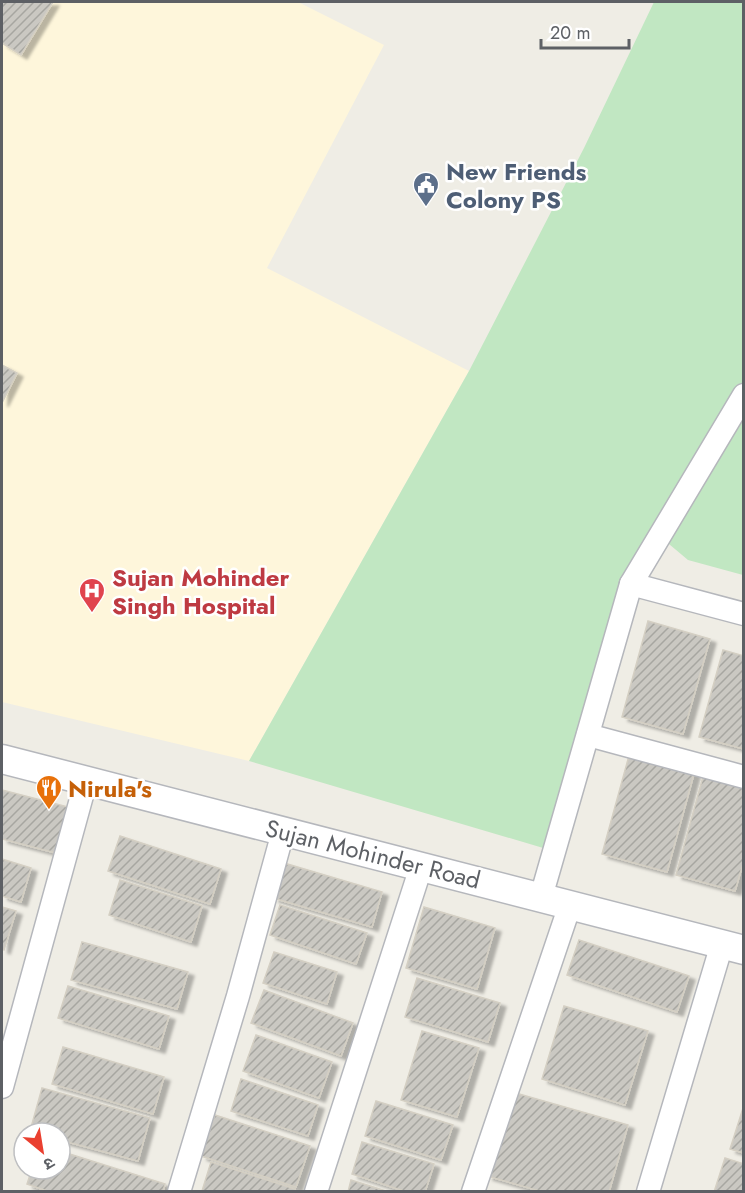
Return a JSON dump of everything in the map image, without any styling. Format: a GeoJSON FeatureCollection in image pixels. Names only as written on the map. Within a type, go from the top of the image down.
{"type":"FeatureCollection","features":[{"type":"Feature","properties":{"kind":"street"},"geometry":{"type":"LineString","coordinates":[[541,897],[632,584],[744,395]]}},
{"type":"Feature","properties":{"kind":"street"},"geometry":{"type":"LineString","coordinates":[[632,584],[744,614]]}},
{"type":"Feature","properties":{"kind":"street"},"geometry":{"type":"LineString","coordinates":[[588,735],[744,777]]}},
{"type":"Feature","properties":{"kind":"street","name":"Sujan Mohinder Road"},"geometry":{"type":"LineString","coordinates":[[2,759],[733,947]]}},
{"type":"Feature","properties":{"kind":"street"},"geometry":{"type":"LineString","coordinates":[[2,1087],[86,781]]}},
{"type":"Feature","properties":{"kind":"street"},"geometry":{"type":"LineString","coordinates":[[179,1191],[238,996],[283,831]]}},
{"type":"Feature","properties":{"kind":"street"},"geometry":{"type":"LineString","coordinates":[[316,1191],[420,867]]}},
{"type":"Feature","properties":{"kind":"street"},"geometry":{"type":"LineString","coordinates":[[473,1191],[570,905]]}},
{"type":"Feature","properties":{"kind":"street"},"geometry":{"type":"LineString","coordinates":[[648,1191],[733,947]]}},
{"type":"Feature","properties":{"kind":"shaded area"},"geometry":{"type":"Polygon","coordinates":[[[2,2],[298,2],[384,45],[267,268],[469,371],[249,761],[2,702],[2,2]]]}},
{"type":"Feature","properties":{"kind":"green space"},"geometry":{"type":"Polygon","coordinates":[[[654,2],[743,2],[743,575],[688,560],[663,539],[633,594],[560,853],[249,761],[469,371],[584,148],[654,2]]]}},
{"type":"Feature","properties":{"kind":"building"},"geometry":{"type":"Polygon","coordinates":[[[2,2],[53,2],[21,55],[2,43],[2,2]]]}},
{"type":"Feature","properties":{"kind":"building"},"geometry":{"type":"Polygon","coordinates":[[[2,365],[17,373],[2,403],[2,365]]]}},
{"type":"Feature","properties":{"kind":"building"},"geometry":{"type":"Polygon","coordinates":[[[648,621],[710,639],[683,734],[622,717],[648,621]]]}},
{"type":"Feature","properties":{"kind":"building"},"geometry":{"type":"Polygon","coordinates":[[[723,650],[744,656],[744,749],[699,737],[723,650]]]}},
{"type":"Feature","properties":{"kind":"building"},"geometry":{"type":"Polygon","coordinates":[[[630,752],[695,770],[667,872],[602,854],[630,752]]]}},
{"type":"Feature","properties":{"kind":"building"},"geometry":{"type":"Polygon","coordinates":[[[704,773],[744,784],[744,860],[735,891],[676,875],[704,773]]]}},
{"type":"Feature","properties":{"kind":"building"},"geometry":{"type":"Polygon","coordinates":[[[2,790],[68,807],[56,853],[2,839],[2,790]]]}},
{"type":"Feature","properties":{"kind":"building"},"geometry":{"type":"Polygon","coordinates":[[[120,836],[221,869],[210,904],[108,871],[120,836]]]}},
{"type":"Feature","properties":{"kind":"building"},"geometry":{"type":"Polygon","coordinates":[[[2,859],[31,868],[21,902],[2,896],[2,859]]]}},
{"type":"Feature","properties":{"kind":"building"},"geometry":{"type":"Polygon","coordinates":[[[284,863],[382,892],[372,927],[273,898],[284,863]]]}},
{"type":"Feature","properties":{"kind":"building"},"geometry":{"type":"Polygon","coordinates":[[[120,880],[202,906],[191,942],[109,915],[120,880]]]}},
{"type":"Feature","properties":{"kind":"building"},"geometry":{"type":"Polygon","coordinates":[[[280,905],[367,933],[356,964],[270,935],[280,905]]]}},
{"type":"Feature","properties":{"kind":"building"},"geometry":{"type":"Polygon","coordinates":[[[2,907],[16,911],[4,950],[2,949],[2,907]]]}},
{"type":"Feature","properties":{"kind":"building"},"geometry":{"type":"Polygon","coordinates":[[[424,907],[495,928],[477,989],[406,968],[424,907]]]}},
{"type":"Feature","properties":{"kind":"building"},"geometry":{"type":"Polygon","coordinates":[[[579,940],[689,976],[677,1012],[567,975],[579,940]]]}},
{"type":"Feature","properties":{"kind":"building"},"geometry":{"type":"Polygon","coordinates":[[[82,942],[188,972],[177,1009],[71,980],[82,942]]]}},
{"type":"Feature","properties":{"kind":"building"},"geometry":{"type":"Polygon","coordinates":[[[274,952],[337,972],[327,1004],[263,983],[274,952]]]}},
{"type":"Feature","properties":{"kind":"building"},"geometry":{"type":"Polygon","coordinates":[[[417,978],[500,1003],[488,1042],[405,1017],[417,978]]]}},
{"type":"Feature","properties":{"kind":"building"},"geometry":{"type":"Polygon","coordinates":[[[68,986],[169,1016],[159,1049],[58,1018],[68,986]]]}},
{"type":"Feature","properties":{"kind":"building"},"geometry":{"type":"Polygon","coordinates":[[[264,990],[353,1023],[341,1056],[251,1023],[264,990]]]}},
{"type":"Feature","properties":{"kind":"building"},"geometry":{"type":"Polygon","coordinates":[[[564,1006],[648,1031],[625,1105],[542,1079],[564,1006]]]}},
{"type":"Feature","properties":{"kind":"building"},"geometry":{"type":"Polygon","coordinates":[[[422,1031],[479,1048],[457,1117],[401,1100],[422,1031]]]}},
{"type":"Feature","properties":{"kind":"building"},"geometry":{"type":"Polygon","coordinates":[[[256,1035],[332,1062],[319,1098],[243,1071],[256,1035]]]}},
{"type":"Feature","properties":{"kind":"building"},"geometry":{"type":"Polygon","coordinates":[[[63,1047],[164,1077],[153,1114],[52,1084],[63,1047]]]}},
{"type":"Feature","properties":{"kind":"building"},"geometry":{"type":"Polygon","coordinates":[[[241,1079],[318,1105],[308,1136],[231,1111],[241,1079]]]}},
{"type":"Feature","properties":{"kind":"building"},"geometry":{"type":"Polygon","coordinates":[[[42,1088],[150,1118],[138,1161],[72,1143],[72,1121],[33,1121],[42,1088]]]}},
{"type":"Feature","properties":{"kind":"building"},"geometry":{"type":"Polygon","coordinates":[[[512,1092],[628,1125],[609,1192],[543,1192],[487,1176],[512,1092]]]}},
{"type":"Feature","properties":{"kind":"building"},"geometry":{"type":"Polygon","coordinates":[[[376,1101],[453,1125],[441,1160],[365,1136],[376,1101]]]}},
{"type":"Feature","properties":{"kind":"building"},"geometry":{"type":"Polygon","coordinates":[[[744,1105],[744,1153],[730,1149],[744,1105]]]}},
{"type":"Feature","properties":{"kind":"building"},"geometry":{"type":"Polygon","coordinates":[[[215,1115],[310,1146],[296,1187],[201,1156],[215,1115]]]}},
{"type":"Feature","properties":{"kind":"building"},"geometry":{"type":"Polygon","coordinates":[[[362,1142],[434,1164],[425,1192],[407,1192],[352,1174],[362,1142]]]}},
{"type":"Feature","properties":{"kind":"building"},"geometry":{"type":"Polygon","coordinates":[[[72,1155],[165,1184],[163,1192],[50,1192],[27,1184],[28,1181],[72,1181],[72,1155]]]}},
{"type":"Feature","properties":{"kind":"building"},"geometry":{"type":"Polygon","coordinates":[[[725,1158],[744,1164],[744,1192],[714,1192],[725,1158]]]}},
{"type":"Feature","properties":{"kind":"building"},"geometry":{"type":"Polygon","coordinates":[[[211,1162],[295,1189],[294,1192],[202,1191],[211,1162]]]}},
{"type":"Feature","properties":{"kind":"building"},"geometry":{"type":"Polygon","coordinates":[[[351,1180],[389,1192],[348,1192],[351,1180]]]}},
{"type":"Feature","properties":{"kind":"place","name":"New Friends Colony PS"},"geometry":{"type":"Point","coordinates":[426,208]}},
{"type":"Feature","properties":{"kind":"place","name":"Sujan Mohinder Singh Hospital"},"geometry":{"type":"Point","coordinates":[92,614]}},
{"type":"Feature","properties":{"kind":"place","name":"Nirula's"},"geometry":{"type":"Point","coordinates":[49,811]}}]}
